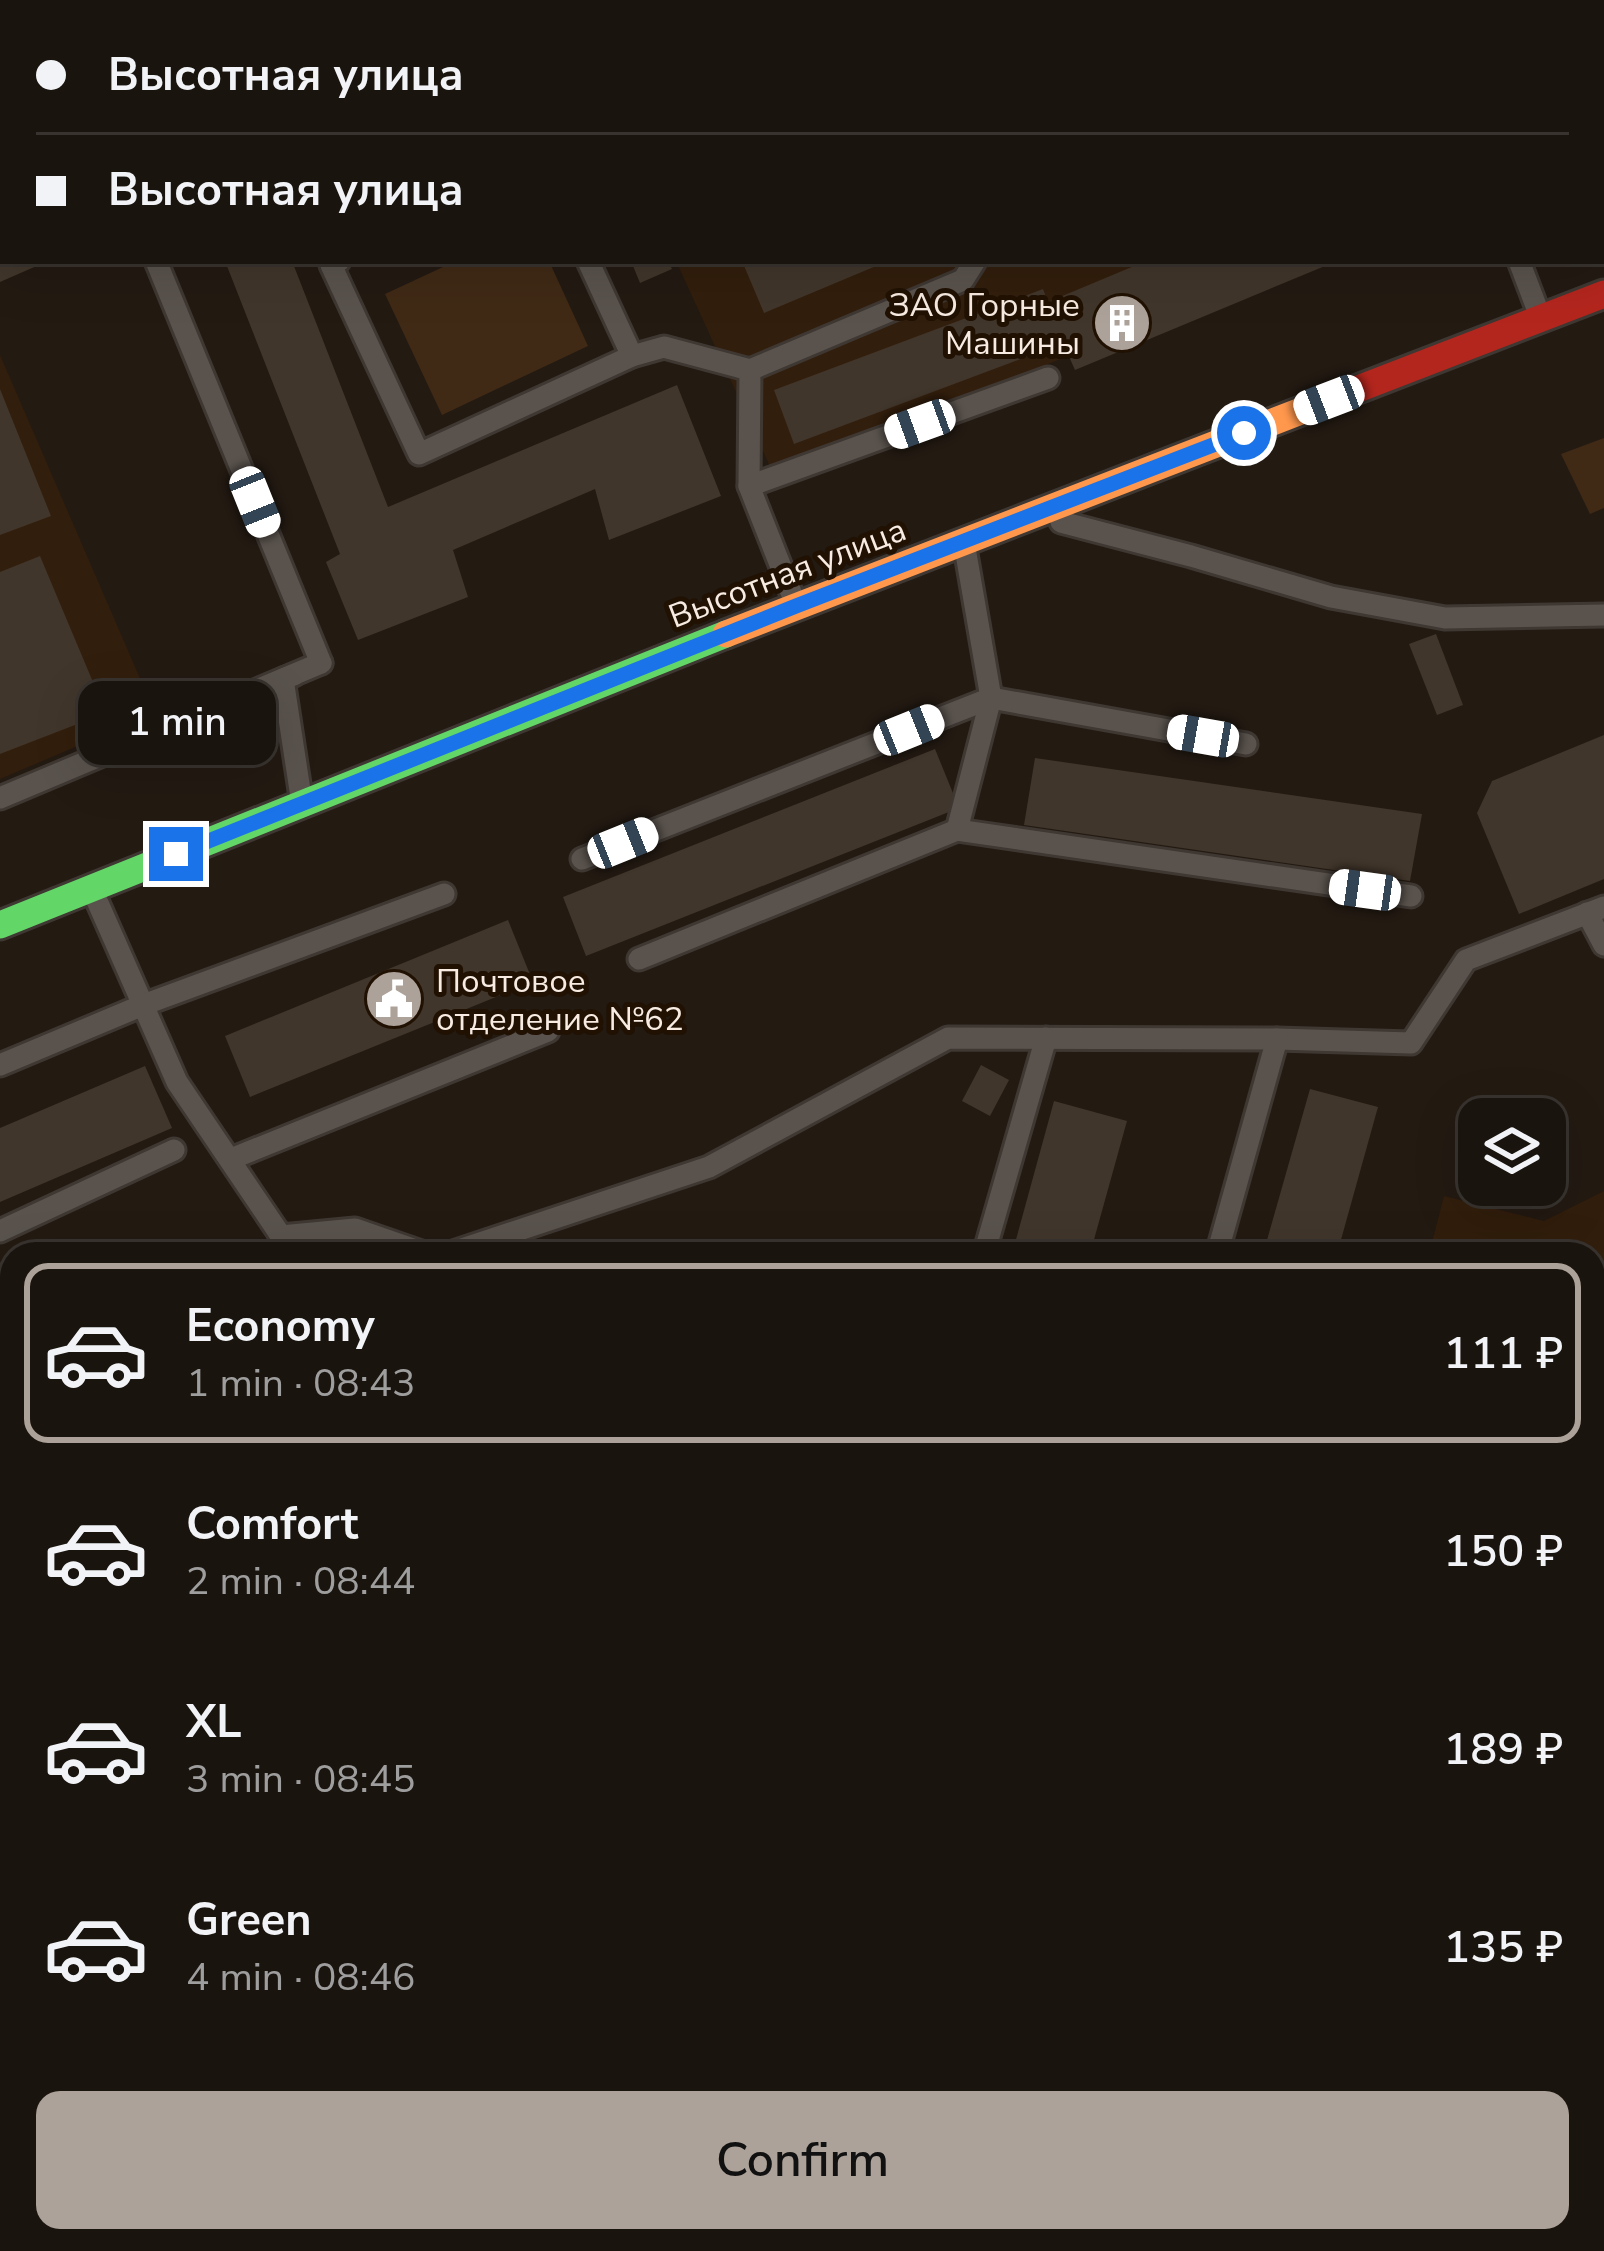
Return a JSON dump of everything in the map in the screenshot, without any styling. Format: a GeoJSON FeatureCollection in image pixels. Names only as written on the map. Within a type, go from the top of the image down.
{"type":"FeatureCollection","features":[{"type":"Feature","properties":{"kind":"main road","name":"Высотная улица"},"geometry":{"type":"LineString","coordinates":[[0,925],[796,606],[1604,294]]}},
{"type":"Feature","properties":{"kind":"lane"},"geometry":{"type":"LineString","coordinates":[[0,798],[321,664],[157,264]]}},
{"type":"Feature","properties":{"kind":"lane"},"geometry":{"type":"LineString","coordinates":[[334,264],[419,454],[632,356],[664,347],[750,370],[963,280],[973,264]]}},
{"type":"Feature","properties":{"kind":"lane"},"geometry":{"type":"LineString","coordinates":[[589,264],[632,356]]}},
{"type":"Feature","properties":{"kind":"lane"},"geometry":{"type":"LineString","coordinates":[[1520,264],[1541,318]]}},
{"type":"Feature","properties":{"kind":"lane"},"geometry":{"type":"LineString","coordinates":[[750,370],[749,486],[796,606]]}},
{"type":"Feature","properties":{"kind":"lane"},"geometry":{"type":"LineString","coordinates":[[749,486],[1048,378]]}},
{"type":"Feature","properties":{"kind":"lane"},"geometry":{"type":"LineString","coordinates":[[1031,514],[1331,597],[1444,618],[1604,615]]}},
{"type":"Feature","properties":{"kind":"lane"},"geometry":{"type":"LineString","coordinates":[[957,830],[991,698],[964,542]]}},
{"type":"Feature","properties":{"kind":"lane"},"geometry":{"type":"LineString","coordinates":[[283,680],[302,803]]}},
{"type":"Feature","properties":{"kind":"lane"},"geometry":{"type":"LineString","coordinates":[[582,859],[991,698],[1246,744]]}},
{"type":"Feature","properties":{"kind":"lane"},"geometry":{"type":"LineString","coordinates":[[639,958],[957,830],[1411,896]]}},
{"type":"Feature","properties":{"kind":"lane"},"geometry":{"type":"LineString","coordinates":[[92,888],[177,1082],[281,1236],[355,1229],[392,1242]]}},
{"type":"Feature","properties":{"kind":"lane"},"geometry":{"type":"LineString","coordinates":[[0,1065],[143,1005],[444,894]]}},
{"type":"Feature","properties":{"kind":"lane"},"geometry":{"type":"LineString","coordinates":[[483,1242],[709,1167],[948,1038],[1412,1043],[1466,960],[1596,910],[1604,945]]}},
{"type":"Feature","properties":{"kind":"lane"},"geometry":{"type":"LineString","coordinates":[[231,1159],[548,1031]]}},
{"type":"Feature","properties":{"kind":"lane"},"geometry":{"type":"LineString","coordinates":[[987,1242],[1046,1038]]}},
{"type":"Feature","properties":{"kind":"lane"},"geometry":{"type":"LineString","coordinates":[[1220,1242],[1277,1039]]}},
{"type":"Feature","properties":{"kind":"lane"},"geometry":{"type":"LineString","coordinates":[[0,1231],[174,1150]]}},
{"type":"Feature","properties":{"kind":"shaded area"},"geometry":{"type":"Polygon","coordinates":[[[450,264],[550,264],[588,346],[442,415],[385,294],[450,264]]]}},
{"type":"Feature","properties":{"kind":"shaded area"},"geometry":{"type":"Polygon","coordinates":[[[677,264],[1300,264],[773,473],[677,264]]]}},
{"type":"Feature","properties":{"kind":"shaded area"},"geometry":{"type":"Polygon","coordinates":[[[0,355],[155,713],[0,779],[0,355]]]}},
{"type":"Feature","properties":{"kind":"shaded area"},"geometry":{"type":"Polygon","coordinates":[[[1604,438],[1604,508],[1590,514],[1561,454],[1604,438]]]}},
{"type":"Feature","properties":{"kind":"shaded area"},"geometry":{"type":"Polygon","coordinates":[[[1604,1191],[1604,1242],[1432,1242],[1444,1196],[1458,1200],[1458,1206],[1484,1206],[1544,1221],[1604,1191]]]}},
{"type":"Feature","properties":{"kind":"building"},"geometry":{"type":"Polygon","coordinates":[[[0,264],[41,264],[0,282],[0,264]]]}},
{"type":"Feature","properties":{"kind":"building"},"geometry":{"type":"Polygon","coordinates":[[[226,264],[293,264],[388,507],[677,385],[721,496],[609,540],[595,489],[453,550],[468,597],[358,640],[326,562],[340,554],[226,264]]]}},
{"type":"Feature","properties":{"kind":"building"},"geometry":{"type":"Polygon","coordinates":[[[632,264],[670,264],[672,269],[640,283],[632,264]]]}},
{"type":"Feature","properties":{"kind":"building"},"geometry":{"type":"Polygon","coordinates":[[[743,264],[881,264],[764,313],[743,264]]]}},
{"type":"Feature","properties":{"kind":"building"},"geometry":{"type":"Polygon","coordinates":[[[1139,264],[1330,264],[1075,370],[1063,343],[794,444],[774,390],[1043,289],[1048,302],[1139,264]]]}},
{"type":"Feature","properties":{"kind":"building"},"geometry":{"type":"Polygon","coordinates":[[[0,389],[51,516],[0,535],[0,389]]]}},
{"type":"Feature","properties":{"kind":"building"},"geometry":{"type":"Polygon","coordinates":[[[40,556],[106,713],[0,754],[0,572],[40,556]]]}},
{"type":"Feature","properties":{"kind":"building"},"geometry":{"type":"Polygon","coordinates":[[[1436,634],[1463,705],[1437,715],[1409,644],[1436,634]]]}},
{"type":"Feature","properties":{"kind":"building"},"geometry":{"type":"Polygon","coordinates":[[[1604,735],[1604,879],[1519,914],[1477,813],[1492,781],[1604,735]]]}},
{"type":"Feature","properties":{"kind":"building"},"geometry":{"type":"Polygon","coordinates":[[[935,749],[959,808],[586,956],[563,897],[935,749]]]}},
{"type":"Feature","properties":{"kind":"building"},"geometry":{"type":"Polygon","coordinates":[[[1035,758],[1422,814],[1410,881],[1024,825],[1035,758]]]}},
{"type":"Feature","properties":{"kind":"building"},"geometry":{"type":"Polygon","coordinates":[[[508,920],[533,982],[250,1097],[225,1036],[508,920]]]}},
{"type":"Feature","properties":{"kind":"building"},"geometry":{"type":"Polygon","coordinates":[[[981,1065],[1009,1080],[990,1116],[962,1101],[981,1065]]]}},
{"type":"Feature","properties":{"kind":"building"},"geometry":{"type":"Polygon","coordinates":[[[145,1066],[172,1128],[0,1202],[0,1128],[145,1066]]]}},
{"type":"Feature","properties":{"kind":"building"},"geometry":{"type":"Polygon","coordinates":[[[1310,1089],[1378,1107],[1340,1242],[1266,1242],[1310,1089]]]}},
{"type":"Feature","properties":{"kind":"building"},"geometry":{"type":"Polygon","coordinates":[[[1054,1101],[1127,1121],[1093,1242],[1015,1242],[1054,1101]]]}},
{"type":"Feature","properties":{"kind":"traffic: fast"},"geometry":{"type":"LineString","coordinates":[[0,925],[726,634]]}},
{"type":"Feature","properties":{"kind":"traffic: slow"},"geometry":{"type":"LineString","coordinates":[[726,634],[1319,404]]}},
{"type":"Feature","properties":{"kind":"traffic: jam"},"geometry":{"type":"LineString","coordinates":[[1319,404],[1604,294]]}},
{"type":"Feature","properties":{"kind":"place","name":"ЗАО Горные Машины"},"geometry":{"type":"Point","coordinates":[1122,323]}},
{"type":"Feature","properties":{"kind":"place","name":"Почтовое отделение №62"},"geometry":{"type":"Point","coordinates":[394,999]}},
{"type":"Feature","properties":{"kind":"route"},"geometry":{"type":"LineString","coordinates":[[176,854],[1244,433]]}}]}
